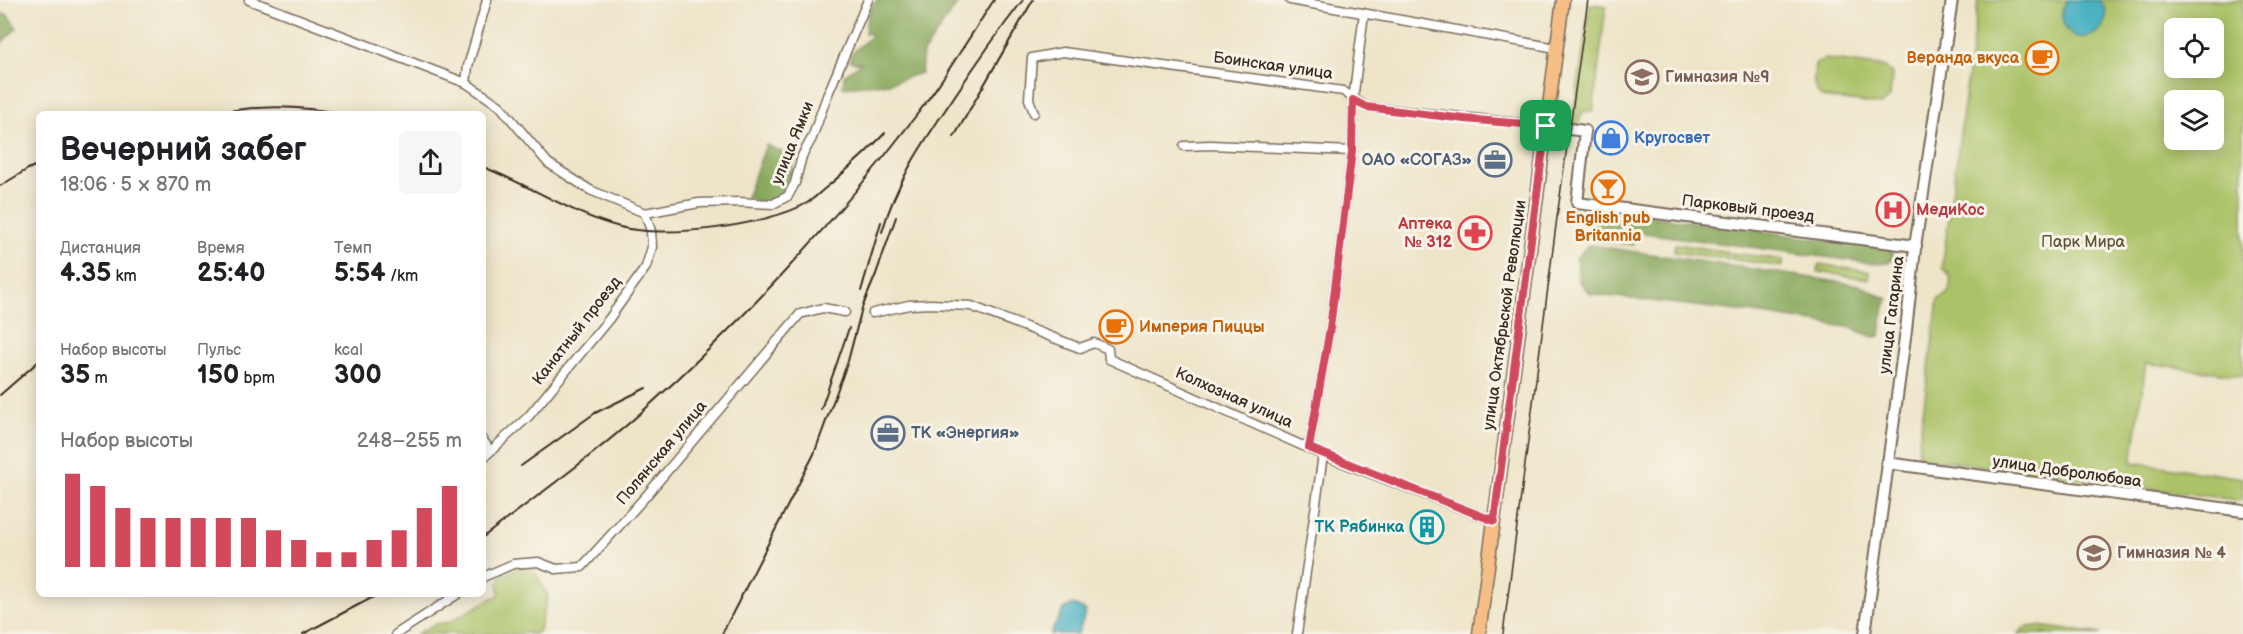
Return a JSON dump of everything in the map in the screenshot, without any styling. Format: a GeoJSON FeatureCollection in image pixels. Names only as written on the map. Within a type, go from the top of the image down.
{"type":"FeatureCollection","features":[{"type":"Feature","properties":{"kind":"main road","name":"улица Октябрьской Революции"},"geometry":{"type":"LineString","coordinates":[[1479,634],[1563,0]]}},
{"type":"Feature","properties":{"kind":"street"},"geometry":{"type":"LineString","coordinates":[[249,0],[466,83],[500,106],[548,163],[590,190],[645,213]]}},
{"type":"Feature","properties":{"kind":"street"},"geometry":{"type":"LineString","coordinates":[[466,83],[468,66],[487,0]]}},
{"type":"Feature","properties":{"kind":"street","name":"улица Ямки"},"geometry":{"type":"LineString","coordinates":[[645,213],[699,203],[773,204],[788,196],[795,183],[802,156],[812,138],[827,96],[868,0]]}},
{"type":"Feature","properties":{"kind":"street"},"geometry":{"type":"LineString","coordinates":[[1290,0],[1556,48]]}},
{"type":"Feature","properties":{"kind":"street","name":"улица Гагарина"},"geometry":{"type":"LineString","coordinates":[[1865,634],[1916,246],[1952,0]]}},
{"type":"Feature","properties":{"kind":"street"},"geometry":{"type":"LineString","coordinates":[[1309,448],[1330,328],[1352,151],[1353,100],[1364,13]]}},
{"type":"Feature","properties":{"kind":"street","name":"Боинская улица"},"geometry":{"type":"LineString","coordinates":[[1034,113],[1029,99],[1032,58],[1063,52],[1343,91],[1366,107],[1546,126]]}},
{"type":"Feature","properties":{"kind":"street","name":"Парковый проезд"},"geometry":{"type":"LineString","coordinates":[[1546,126],[1585,131],[1576,203],[1916,246]]}},
{"type":"Feature","properties":{"kind":"street"},"geometry":{"type":"LineString","coordinates":[[1184,146],[1211,145],[1352,151]]}},
{"type":"Feature","properties":{"kind":"street","name":"Канатный проезд"},"geometry":{"type":"LineString","coordinates":[[486,455],[528,417],[609,319],[646,267],[652,247],[651,231],[645,213]]}},
{"type":"Feature","properties":{"kind":"street","name":"Колхозная улица"},"geometry":{"type":"LineString","coordinates":[[873,313],[931,303],[970,306],[1080,348],[1094,343],[1108,349],[1109,359],[1323,455],[1494,521]]}},
{"type":"Feature","properties":{"kind":"street","name":"Полянская улица"},"geometry":{"type":"LineString","coordinates":[[486,576],[513,564],[538,562],[556,569],[582,567],[646,496],[800,314],[823,308],[846,312]]}},
{"type":"Feature","properties":{"kind":"street"},"geometry":{"type":"LineString","coordinates":[[1297,634],[1323,455]]}},
{"type":"Feature","properties":{"kind":"street","name":"улица Добролюбова"},"geometry":{"type":"LineString","coordinates":[[1887,463],[2243,511]]}},
{"type":"Feature","properties":{"kind":"street"},"geometry":{"type":"LineString","coordinates":[[396,634],[453,597]]}},
{"type":"Feature","properties":{"kind":"green space"},"geometry":{"type":"Polygon","coordinates":[[[877,0],[960,0],[923,53],[921,73],[889,83],[843,87],[844,75],[861,63],[850,61],[851,54],[870,37],[871,34],[865,33],[866,23],[877,0]]]}},
{"type":"Feature","properties":{"kind":"green space","name":"Парк Мира"},"geometry":{"type":"Polygon","coordinates":[[[1978,0],[2243,0],[2243,376],[2146,363],[2132,462],[2243,478],[2243,501],[1917,457],[1938,300],[1949,292],[1950,276],[1942,268],[1978,0]]]}},
{"type":"Feature","properties":{"kind":"green space"},"geometry":{"type":"Polygon","coordinates":[[[1590,4],[1606,6],[1593,112],[1584,111],[1579,125],[1572,124],[1590,4]]]}},
{"type":"Feature","properties":{"kind":"green space"},"geometry":{"type":"Polygon","coordinates":[[[7,14],[17,28],[0,44],[0,15],[7,14]]]}},
{"type":"Feature","properties":{"kind":"green space"},"geometry":{"type":"Polygon","coordinates":[[[1824,59],[1885,67],[1892,74],[1890,97],[1880,105],[1821,97],[1814,86],[1814,74],[1815,65],[1824,59]]]}},
{"type":"Feature","properties":{"kind":"green space"},"geometry":{"type":"Polygon","coordinates":[[[766,145],[795,158],[787,192],[766,203],[746,198],[766,145]]]}},
{"type":"Feature","properties":{"kind":"green space"},"geometry":{"type":"Polygon","coordinates":[[[1585,207],[1891,249],[1893,259],[1878,264],[1591,226],[1582,218],[1581,210],[1585,207]]]}},
{"type":"Feature","properties":{"kind":"green space"},"geometry":{"type":"Polygon","coordinates":[[[1598,234],[1634,239],[1633,245],[1597,240],[1598,234]]]}},
{"type":"Feature","properties":{"kind":"green space"},"geometry":{"type":"Polygon","coordinates":[[[1675,244],[1729,252],[1728,259],[1674,252],[1675,244]]]}},
{"type":"Feature","properties":{"kind":"green space"},"geometry":{"type":"Polygon","coordinates":[[[1589,245],[1859,285],[1888,299],[1882,316],[1880,336],[1874,337],[1848,327],[1748,312],[1590,294],[1579,281],[1576,258],[1589,245]]]}},
{"type":"Feature","properties":{"kind":"green space"},"geometry":{"type":"Polygon","coordinates":[[[1732,253],[1783,260],[1783,267],[1731,259],[1732,253]]]}},
{"type":"Feature","properties":{"kind":"green space"},"geometry":{"type":"Polygon","coordinates":[[[1819,264],[1870,272],[1869,279],[1818,272],[1819,264]]]}},
{"type":"Feature","properties":{"kind":"green space"},"geometry":{"type":"Polygon","coordinates":[[[523,565],[532,566],[548,596],[539,630],[535,634],[527,632],[523,634],[417,634],[435,624],[447,623],[500,594],[498,584],[501,576],[523,565]]]}},
{"type":"Feature","properties":{"kind":"green space"},"geometry":{"type":"Polygon","coordinates":[[[2037,626],[2101,634],[2018,634],[2027,627],[2037,626]]]}},
{"type":"Feature","properties":{"kind":"water"},"geometry":{"type":"Polygon","coordinates":[[[2067,0],[2100,0],[2105,11],[2105,20],[2101,28],[2085,37],[2076,37],[2068,32],[2062,16],[2067,0]]]}},
{"type":"Feature","properties":{"kind":"water"},"geometry":{"type":"Polygon","coordinates":[[[1072,604],[1086,611],[1078,634],[1050,634],[1064,609],[1072,604]]]}},
{"type":"Feature","properties":{"kind":"tram line"},"geometry":{"type":"LineString","coordinates":[[1503,634],[1558,210],[1588,0]]}},
{"type":"Feature","properties":{"kind":"railway"},"geometry":{"type":"LineString","coordinates":[[486,535],[625,427],[717,342],[752,306],[820,233],[915,117],[994,0]]}},
{"type":"Feature","properties":{"kind":"railway"},"geometry":{"type":"LineString","coordinates":[[882,232],[904,177],[923,144],[980,58],[1023,0]]}},
{"type":"Feature","properties":{"kind":"railway"},"geometry":{"type":"LineString","coordinates":[[954,137],[1033,0]]}},
{"type":"Feature","properties":{"kind":"railway"},"geometry":{"type":"LineString","coordinates":[[232,111],[278,107],[323,111]]}},
{"type":"Feature","properties":{"kind":"railway"},"geometry":{"type":"LineString","coordinates":[[486,168],[585,215],[620,227],[662,232],[688,231],[742,224],[789,211],[807,203],[850,167],[885,133]]}},
{"type":"Feature","properties":{"kind":"railway"},"geometry":{"type":"LineString","coordinates":[[0,186],[36,165]]}},
{"type":"Feature","properties":{"kind":"railway"},"geometry":{"type":"LineString","coordinates":[[722,634],[814,454],[848,361],[862,308],[896,217]]}},
{"type":"Feature","properties":{"kind":"railway"},"geometry":{"type":"LineString","coordinates":[[861,291],[881,222]]}},
{"type":"Feature","properties":{"kind":"railway"},"geometry":{"type":"LineString","coordinates":[[821,409],[849,328]]}},
{"type":"Feature","properties":{"kind":"railway"},"geometry":{"type":"LineString","coordinates":[[0,395],[36,364]]}},
{"type":"Feature","properties":{"kind":"railway"},"geometry":{"type":"LineString","coordinates":[[521,466],[595,413],[646,388]]}},
{"type":"Feature","properties":{"kind":"railway"},"geometry":{"type":"LineString","coordinates":[[303,634],[373,597]]}},
{"type":"Feature","properties":{"kind":"place","name":"Веранда вкуса"},"geometry":{"type":"Point","coordinates":[2042,58]}},
{"type":"Feature","properties":{"kind":"place","name":"Гимназия №9"},"geometry":{"type":"Point","coordinates":[1642,77]}},
{"type":"Feature","properties":{"kind":"place","name":"Кругосвет"},"geometry":{"type":"Point","coordinates":[1611,138]}},
{"type":"Feature","properties":{"kind":"place","name":"ОАО «СОГАЗ»"},"geometry":{"type":"Point","coordinates":[1495,160]}},
{"type":"Feature","properties":{"kind":"place","name":"English pub Britannia"},"geometry":{"type":"Point","coordinates":[1608,188]}},
{"type":"Feature","properties":{"kind":"place","name":"МедиКос"},"geometry":{"type":"Point","coordinates":[1893,210]}},
{"type":"Feature","properties":{"kind":"place","name":"Аптека № 312"},"geometry":{"type":"Point","coordinates":[1475,233]}},
{"type":"Feature","properties":{"kind":"place","name":"Империя Пиццы"},"geometry":{"type":"Point","coordinates":[1116,327]}},
{"type":"Feature","properties":{"kind":"place","name":"ТК «Энергия»"},"geometry":{"type":"Point","coordinates":[888,433]}},
{"type":"Feature","properties":{"kind":"place","name":"ТК Рябинка"},"geometry":{"type":"Point","coordinates":[1427,527]}},
{"type":"Feature","properties":{"kind":"place","name":"Гимназия № 4"},"geometry":{"type":"Point","coordinates":[2094,553]}},
{"type":"Feature","properties":{"kind":"route"},"geometry":{"type":"LineString","coordinates":[[1353,100],[1366,107],[1546,126],[1494,521],[1309,448],[1330,328],[1352,151],[1353,100]]}}]}
